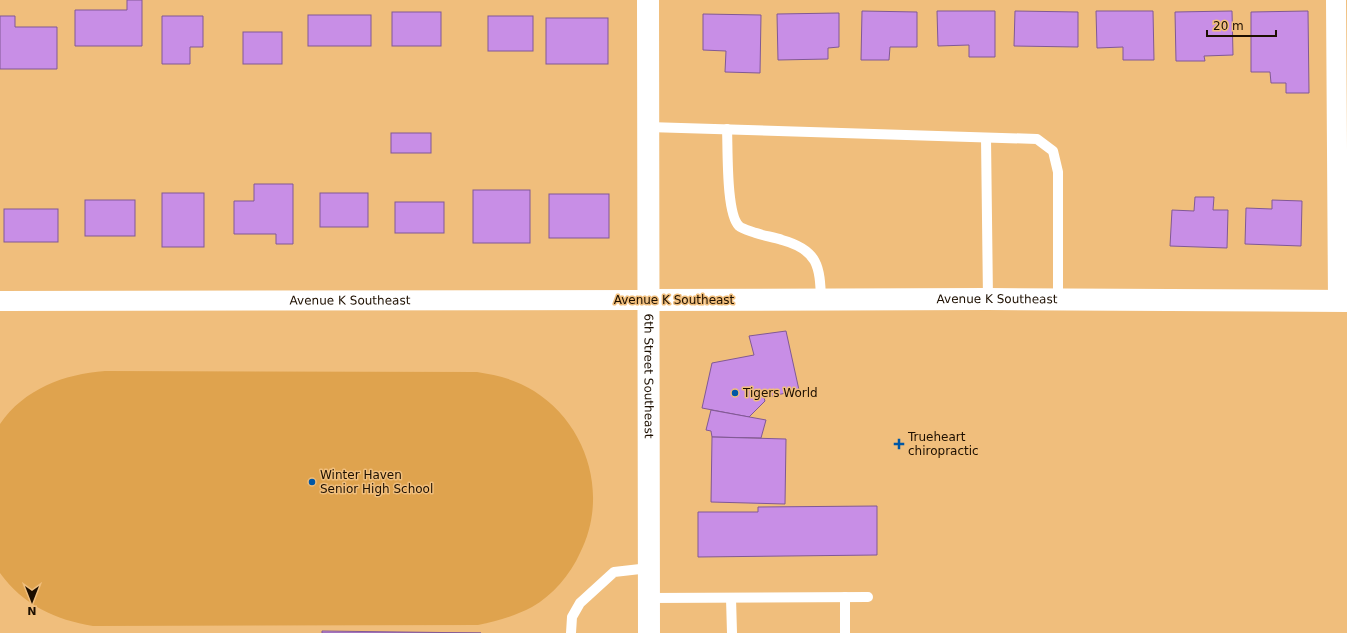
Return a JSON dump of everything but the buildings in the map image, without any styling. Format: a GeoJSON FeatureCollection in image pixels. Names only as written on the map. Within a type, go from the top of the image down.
{"type":"FeatureCollection","features":[{"type":"Feature","properties":{"kind":"street","name":"6th Street Southeast"},"geometry":{"type":"LineString","coordinates":[[648,0],[649,633]]}},
{"type":"Feature","properties":{"kind":"street"},"geometry":{"type":"LineString","coordinates":[[1336,0],[1342,301]]}},
{"type":"Feature","properties":{"kind":"street","name":"Avenue K Southeast"},"geometry":{"type":"LineString","coordinates":[[0,301],[988,299],[1342,301]]}},
{"type":"Feature","properties":{"kind":"lane"},"geometry":{"type":"LineString","coordinates":[[648,127],[1037,139],[1053,151],[1058,172],[1058,300]]}},
{"type":"Feature","properties":{"kind":"lane"},"geometry":{"type":"LineString","coordinates":[[727,129],[732,214],[739,226],[759,234],[796,244],[807,251],[816,262],[820,278],[821,300]]}},
{"type":"Feature","properties":{"kind":"lane"},"geometry":{"type":"LineString","coordinates":[[986,138],[988,299]]}},
{"type":"Feature","properties":{"kind":"lane"},"geometry":{"type":"LineString","coordinates":[[571,633],[572,617],[580,603],[614,572],[649,568]]}},
{"type":"Feature","properties":{"kind":"lane"},"geometry":{"type":"LineString","coordinates":[[845,597],[846,633]]}},
{"type":"Feature","properties":{"kind":"lane"},"geometry":{"type":"LineString","coordinates":[[649,598],[868,597]]}},
{"type":"Feature","properties":{"kind":"lane"},"geometry":{"type":"LineString","coordinates":[[731,598],[732,633]]}},
{"type":"Feature","properties":{"kind":"shaded area","name":"Winter Haven Senior High School"},"geometry":{"type":"Polygon","coordinates":[[[105,371],[477,372],[507,378],[534,391],[553,405],[568,423],[580,442],[588,463],[592,486],[593,508],[589,531],[576,561],[566,577],[547,597],[532,607],[519,613],[478,625],[93,626],[66,620],[41,609],[30,602],[19,594],[0,573],[0,424],[21,401],[46,386],[75,376],[105,371]]]}},
{"type":"Feature","properties":{"kind":"place","name":"Tigers World"},"geometry":{"type":"Point","coordinates":[735,393]}},
{"type":"Feature","properties":{"kind":"place","name":"Trueheart chiropractic"},"geometry":{"type":"Point","coordinates":[899,444]}},
{"type":"Feature","properties":{"kind":"place","name":"Winter Haven Senior High School"},"geometry":{"type":"Point","coordinates":[312,482]}}]}
